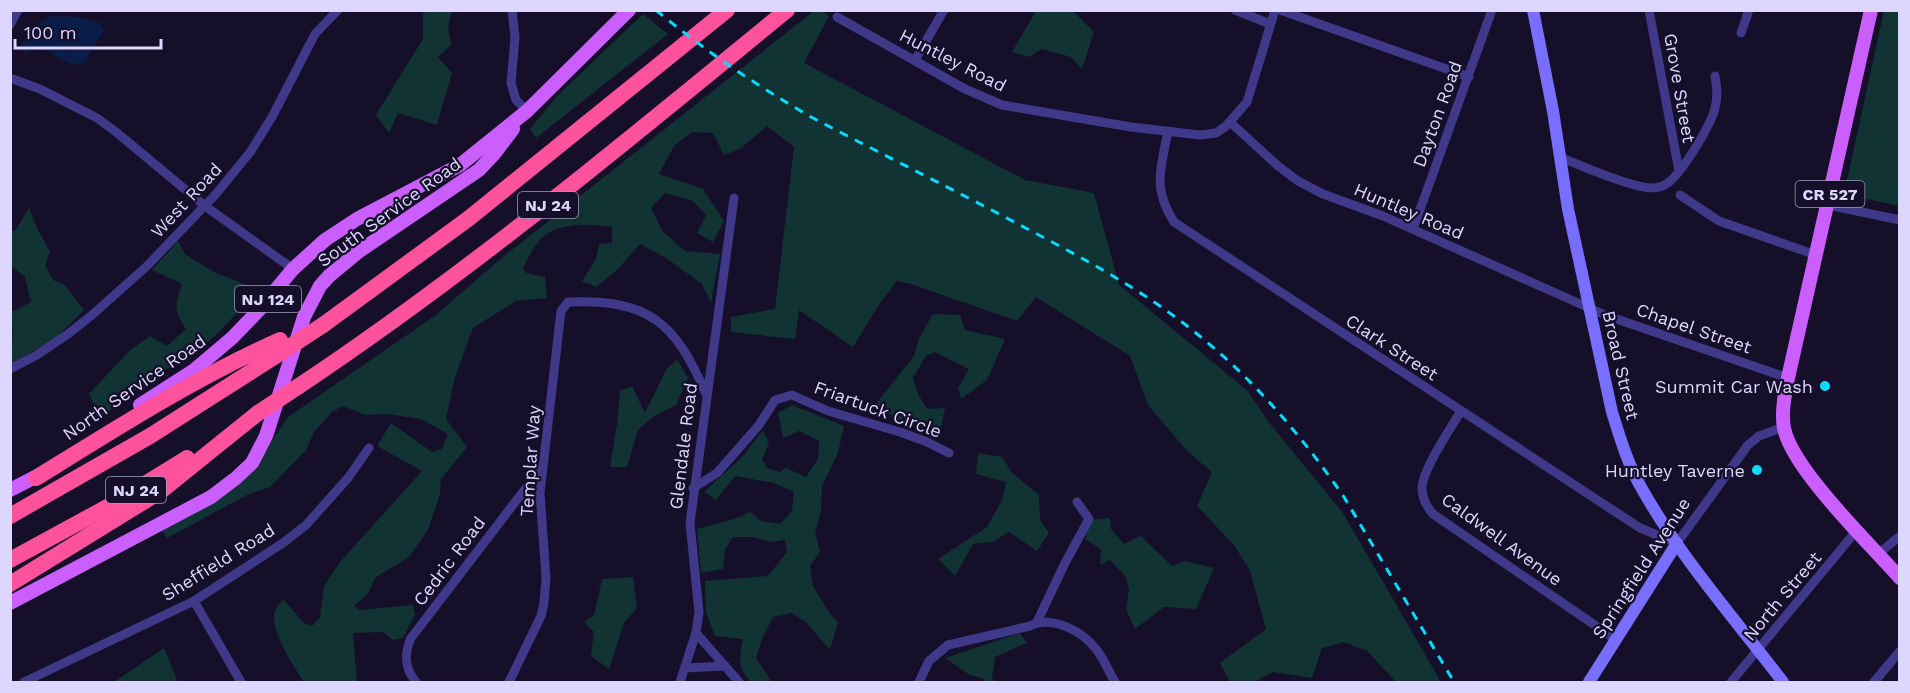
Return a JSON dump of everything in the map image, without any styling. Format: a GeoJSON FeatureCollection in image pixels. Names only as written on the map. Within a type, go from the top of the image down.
{"type":"FeatureCollection","features":[{"type":"Feature","properties":{"kind":"highway","name":"NJ 24"},"geometry":{"type":"LineString","coordinates":[[10,516],[150,436],[323,325],[468,219],[727,10]]}},
{"type":"Feature","properties":{"kind":"highway","name":"NJ 24"},"geometry":{"type":"LineString","coordinates":[[10,560],[111,505],[258,413],[393,322],[491,249],[788,10]]}},
{"type":"Feature","properties":{"kind":"highway"},"geometry":{"type":"LineString","coordinates":[[36,478],[181,389],[280,340],[323,325]]}},
{"type":"Feature","properties":{"kind":"highway"},"geometry":{"type":"LineString","coordinates":[[10,584],[161,491],[258,413]]}},
{"type":"Feature","properties":{"kind":"main road","name":"NJ 124"},"geometry":{"type":"LineString","coordinates":[[527,111],[629,10]]}},
{"type":"Feature","properties":{"kind":"main road","name":"Broad Street"},"geometry":{"type":"LineString","coordinates":[[1533,10],[1553,111],[1568,209],[1612,412],[1621,440],[1642,490],[1677,543],[1783,682]]}},
{"type":"Feature","properties":{"kind":"main road","name":"CR 527"},"geometry":{"type":"LineString","coordinates":[[1871,10],[1788,378],[1784,400],[1784,427],[1789,443],[1801,463],[1899,578]]}},
{"type":"Feature","properties":{"kind":"main road","name":"North Service Road"},"geometry":{"type":"LineString","coordinates":[[10,490],[36,478],[104,429],[193,371],[232,338],[293,269],[339,230],[460,165],[527,111]]}},
{"type":"Feature","properties":{"kind":"main road","name":"South Service Road"},"geometry":{"type":"LineString","coordinates":[[10,603],[211,497],[237,478],[252,463],[266,436],[304,317],[320,286],[358,252],[479,170],[527,111]]}},
{"type":"Feature","properties":{"kind":"main road","name":"Springfield Avenue"},"geometry":{"type":"LineString","coordinates":[[1589,682],[1677,543]]}},
{"type":"Feature","properties":{"kind":"street"},"geometry":{"type":"LineString","coordinates":[[10,25],[18,10]]}},
{"type":"Feature","properties":{"kind":"street","name":"West Road"},"geometry":{"type":"LineString","coordinates":[[10,369],[53,344],[92,315],[147,266],[205,206],[251,151],[272,117],[315,34],[338,10]]}},
{"type":"Feature","properties":{"kind":"street"},"geometry":{"type":"LineString","coordinates":[[512,10],[516,37],[511,83],[516,100],[527,111]]}},
{"type":"Feature","properties":{"kind":"street"},"geometry":{"type":"LineString","coordinates":[[915,60],[944,10]]}},
{"type":"Feature","properties":{"kind":"street"},"geometry":{"type":"LineString","coordinates":[[1235,10],[1270,24]]}},
{"type":"Feature","properties":{"kind":"street"},"geometry":{"type":"LineString","coordinates":[[1230,122],[1247,102],[1275,10]]}},
{"type":"Feature","properties":{"kind":"street"},"geometry":{"type":"LineString","coordinates":[[1280,10],[1469,77]]}},
{"type":"Feature","properties":{"kind":"street","name":"Dayton Road"},"geometry":{"type":"LineString","coordinates":[[1413,229],[1492,10]]}},
{"type":"Feature","properties":{"kind":"street","name":"Grove Street"},"geometry":{"type":"LineString","coordinates":[[1649,10],[1679,171]]}},
{"type":"Feature","properties":{"kind":"street"},"geometry":{"type":"LineString","coordinates":[[1741,33],[1749,10]]}},
{"type":"Feature","properties":{"kind":"street","name":"Huntley Road"},"geometry":{"type":"LineString","coordinates":[[837,17],[965,89],[1002,105],[1168,132],[1207,135],[1216,133],[1230,122],[1278,166],[1323,195],[1383,216],[1590,309]]}},
{"type":"Feature","properties":{"kind":"street"},"geometry":{"type":"LineString","coordinates":[[1560,157],[1645,188],[1663,186],[1671,181],[1679,171],[1704,133],[1715,110],[1718,92],[1714,76]]}},
{"type":"Feature","properties":{"kind":"street"},"geometry":{"type":"LineString","coordinates":[[10,78],[40,89],[102,122],[205,206],[293,269]]}},
{"type":"Feature","properties":{"kind":"street","name":"Clark Street"},"geometry":{"type":"LineString","coordinates":[[1168,132],[1159,178],[1162,201],[1174,222],[1640,528],[1677,543]]}},
{"type":"Feature","properties":{"kind":"street"},"geometry":{"type":"LineString","coordinates":[[1680,195],[1719,221],[1816,255]]}},
{"type":"Feature","properties":{"kind":"street","name":"Glendale Road"},"geometry":{"type":"LineString","coordinates":[[680,682],[696,633],[699,612],[690,523],[734,198]]}},
{"type":"Feature","properties":{"kind":"street"},"geometry":{"type":"LineString","coordinates":[[1828,205],[1899,220]]}},
{"type":"Feature","properties":{"kind":"street","name":"Templar Way"},"geometry":{"type":"LineString","coordinates":[[509,682],[541,616],[544,603],[546,578],[540,493],[561,311],[564,306],[568,302],[607,302],[651,316],[673,334],[684,349],[706,394]]}},
{"type":"Feature","properties":{"kind":"street","name":"Chapel Street"},"geometry":{"type":"LineString","coordinates":[[1590,309],[1788,378]]}},
{"type":"Feature","properties":{"kind":"street","name":"Friartuck Circle"},"geometry":{"type":"LineString","coordinates":[[693,489],[717,473],[759,425],[775,400],[792,395],[828,411],[918,438],[949,453]]}},
{"type":"Feature","properties":{"kind":"street","name":"Caldwell Avenue"},"geometry":{"type":"LineString","coordinates":[[1461,411],[1424,479],[1422,494],[1428,508],[1433,514],[1615,639]]}},
{"type":"Feature","properties":{"kind":"street","name":"Springfield Avenue"},"geometry":{"type":"LineString","coordinates":[[1677,543],[1748,445],[1759,436],[1784,427]]}},
{"type":"Feature","properties":{"kind":"street","name":"Sheffield Road"},"geometry":{"type":"LineString","coordinates":[[24,682],[194,601],[283,543],[306,525],[348,478],[369,448]]}},
{"type":"Feature","properties":{"kind":"street","name":"Cedric Road"},"geometry":{"type":"LineString","coordinates":[[416,682],[407,667],[406,656],[411,638],[542,467]]}},
{"type":"Feature","properties":{"kind":"street"},"geometry":{"type":"LineString","coordinates":[[1037,622],[1089,519],[1077,502]]}},
{"type":"Feature","properties":{"kind":"street","name":"North Street"},"geometry":{"type":"LineString","coordinates":[[1731,682],[1857,530]]}},
{"type":"Feature","properties":{"kind":"street"},"geometry":{"type":"LineString","coordinates":[[1878,554],[1899,536]]}},
{"type":"Feature","properties":{"kind":"street"},"geometry":{"type":"LineString","coordinates":[[194,601],[241,682]]}},
{"type":"Feature","properties":{"kind":"street"},"geometry":{"type":"LineString","coordinates":[[920,682],[929,661],[948,645],[1030,626],[1037,622],[1053,623],[1076,631],[1096,649],[1115,682]]}},
{"type":"Feature","properties":{"kind":"street"},"geometry":{"type":"LineString","coordinates":[[696,633],[739,682]]}},
{"type":"Feature","properties":{"kind":"street"},"geometry":{"type":"LineString","coordinates":[[1874,682],[1899,651]]}},
{"type":"Feature","properties":{"kind":"street"},"geometry":{"type":"LineString","coordinates":[[685,668],[725,666]]}},
{"type":"Feature","properties":{"kind":"green space"},"geometry":{"type":"Polygon","coordinates":[[[427,11],[452,11],[448,28],[451,45],[438,57],[452,73],[437,125],[398,113],[389,133],[376,115],[423,39],[423,14],[427,11]]]}},
{"type":"Feature","properties":{"kind":"green space"},"geometry":{"type":"Polygon","coordinates":[[[814,11],[823,11],[829,16],[804,63],[1025,180],[1094,193],[1119,285],[1248,391],[1267,420],[1343,513],[1441,682],[1396,682],[1367,651],[1344,642],[1322,648],[1312,678],[1273,672],[1254,682],[1230,682],[1220,663],[1266,629],[1250,571],[1234,545],[1197,506],[1212,472],[1188,452],[1148,405],[1130,356],[1036,297],[1017,321],[897,281],[878,306],[853,347],[799,310],[795,339],[731,332],[731,317],[775,309],[794,147],[767,126],[740,149],[724,155],[713,133],[692,132],[674,146],[659,174],[703,189],[724,221],[713,242],[697,233],[706,215],[693,201],[665,193],[651,208],[663,232],[685,251],[720,254],[711,303],[702,284],[666,258],[640,244],[618,269],[596,287],[582,281],[596,259],[599,244],[612,243],[612,227],[578,225],[561,228],[545,235],[523,267],[526,273],[545,277],[547,298],[516,301],[473,328],[455,377],[446,419],[467,447],[441,479],[440,494],[428,530],[408,558],[376,577],[367,595],[354,606],[360,610],[413,605],[415,615],[403,638],[393,640],[383,632],[353,633],[357,682],[304,682],[279,638],[274,619],[276,609],[283,599],[304,623],[312,626],[320,617],[324,586],[340,562],[422,471],[377,446],[391,423],[432,452],[442,449],[448,434],[421,419],[386,414],[365,415],[343,406],[332,412],[314,432],[306,450],[270,487],[247,495],[167,538],[160,527],[262,456],[288,417],[436,315],[499,260],[814,11]]]}},
{"type":"Feature","properties":{"kind":"green space"},"geometry":{"type":"Polygon","coordinates":[[[1036,11],[1073,11],[1094,32],[1082,69],[1071,57],[1042,49],[1029,57],[1012,52],[1036,11]]]}},
{"type":"Feature","properties":{"kind":"green space"},"geometry":{"type":"Polygon","coordinates":[[[1884,11],[1899,11],[1899,206],[1844,194],[1884,11]]]}},
{"type":"Feature","properties":{"kind":"green space"},"geometry":{"type":"Polygon","coordinates":[[[643,14],[668,34],[536,138],[530,129],[559,94],[643,14]]]}},
{"type":"Feature","properties":{"kind":"green space"},"geometry":{"type":"Polygon","coordinates":[[[29,208],[50,252],[45,265],[53,280],[64,284],[84,310],[56,338],[11,364],[13,337],[11,312],[31,302],[25,277],[11,266],[11,230],[15,231],[29,208]]]}},
{"type":"Feature","properties":{"kind":"green space"},"geometry":{"type":"Polygon","coordinates":[[[178,241],[185,254],[214,272],[259,290],[213,338],[134,391],[100,418],[89,394],[129,351],[150,336],[167,346],[186,329],[176,307],[182,284],[152,270],[178,241]]]}},
{"type":"Feature","properties":{"kind":"green space"},"geometry":{"type":"Polygon","coordinates":[[[933,314],[960,315],[965,330],[1005,339],[987,380],[961,399],[958,388],[969,369],[935,352],[925,357],[913,378],[918,394],[927,409],[945,408],[941,428],[933,429],[906,423],[875,405],[914,356],[919,338],[933,314]]]}},
{"type":"Feature","properties":{"kind":"green space"},"geometry":{"type":"Polygon","coordinates":[[[677,359],[688,378],[676,405],[654,416],[638,430],[627,467],[610,467],[620,391],[632,386],[645,413],[666,370],[677,359]]]}},
{"type":"Feature","properties":{"kind":"green space"},"geometry":{"type":"Polygon","coordinates":[[[792,405],[844,426],[838,453],[822,486],[821,510],[815,533],[820,552],[810,566],[813,586],[830,614],[838,622],[830,650],[806,622],[791,613],[773,617],[756,658],[772,682],[751,682],[740,662],[743,639],[715,636],[706,612],[705,581],[768,576],[787,552],[785,540],[770,542],[752,537],[733,537],[725,549],[723,569],[701,573],[697,529],[750,512],[761,521],[780,524],[792,511],[794,492],[774,483],[735,476],[716,500],[704,492],[743,456],[763,430],[769,443],[762,459],[767,468],[780,472],[786,468],[806,477],[818,459],[819,441],[799,431],[783,438],[778,413],[792,405]]]}},
{"type":"Feature","properties":{"kind":"green space"},"geometry":{"type":"Polygon","coordinates":[[[978,453],[1002,457],[1012,473],[1039,495],[1040,520],[1049,533],[1037,551],[1009,532],[992,542],[973,544],[955,576],[938,559],[987,527],[1002,500],[1006,482],[976,474],[978,453]]]}},
{"type":"Feature","properties":{"kind":"green space"},"geometry":{"type":"Polygon","coordinates":[[[1110,518],[1111,529],[1124,544],[1141,536],[1172,566],[1185,561],[1214,568],[1196,609],[1164,607],[1135,629],[1126,609],[1129,590],[1126,577],[1110,560],[1100,565],[1101,549],[1085,539],[1091,520],[1110,518]]]}},
{"type":"Feature","properties":{"kind":"green space"},"geometry":{"type":"Polygon","coordinates":[[[633,577],[637,608],[624,623],[609,669],[591,656],[594,632],[584,622],[594,615],[602,579],[633,577]]]}},
{"type":"Feature","properties":{"kind":"green space"},"geometry":{"type":"Polygon","coordinates":[[[1020,633],[1027,643],[995,657],[992,678],[995,682],[986,682],[985,679],[970,675],[945,658],[1020,633]]]}},
{"type":"Feature","properties":{"kind":"green space"},"geometry":{"type":"Polygon","coordinates":[[[164,648],[178,682],[114,682],[164,648]]]}},
{"type":"Feature","properties":{"kind":"water"},"geometry":{"type":"Polygon","coordinates":[[[51,16],[78,17],[100,23],[104,31],[84,62],[74,65],[49,52],[34,48],[23,52],[20,47],[29,32],[51,16]]]}},
{"type":"Feature","properties":{"kind":"railway"},"geometry":{"type":"LineString","coordinates":[[656,10],[712,53],[791,105],[1079,257],[1155,302],[1202,338],[1261,393],[1329,475],[1454,682]]}},
{"type":"Feature","properties":{"kind":"place","name":"Summit Car Wash"},"geometry":{"type":"Point","coordinates":[1825,386]}},
{"type":"Feature","properties":{"kind":"place","name":"Huntley Taverne"},"geometry":{"type":"Point","coordinates":[1757,470]}}]}
